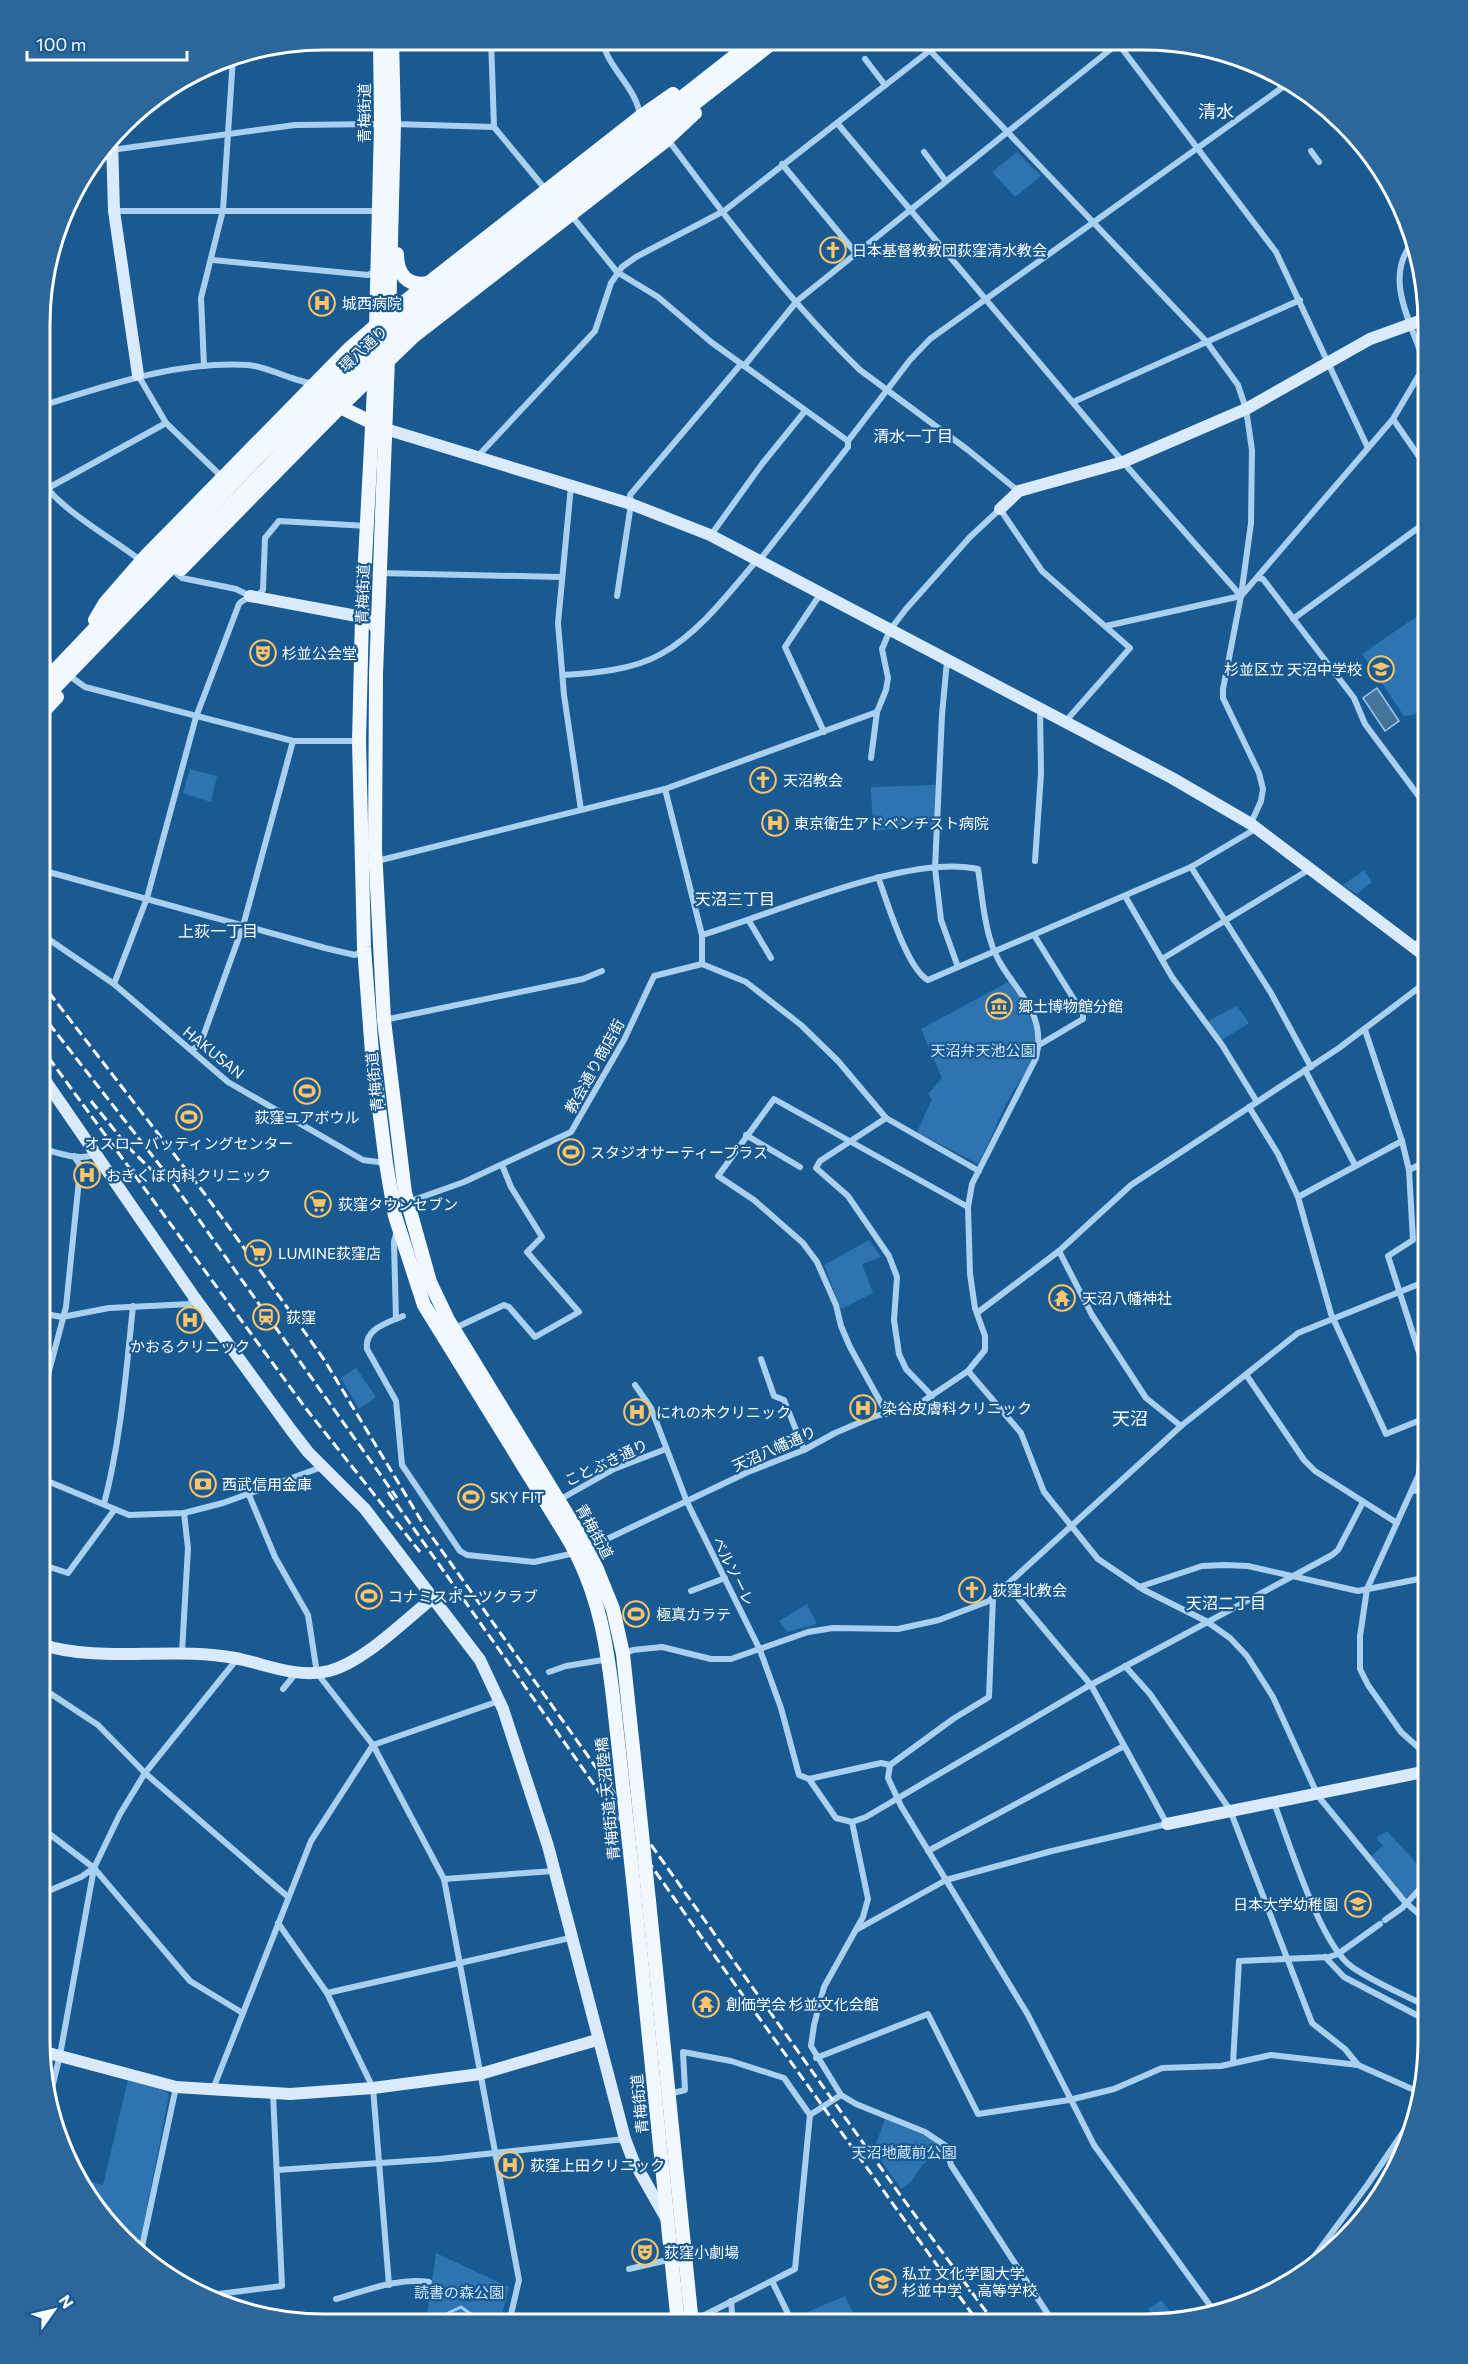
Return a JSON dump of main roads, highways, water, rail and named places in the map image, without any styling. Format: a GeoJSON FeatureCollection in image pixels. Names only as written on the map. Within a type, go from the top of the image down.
{"type":"FeatureCollection","features":[{"type":"Feature","properties":{"kind":"main road","name":"青梅街道"},"geometry":{"type":"LineString","coordinates":[[381,50],[387,124],[390,224],[382,322],[375,371],[379,427],[376,861],[384,1020],[407,1202],[430,1282],[453,1329],[559,1500],[582,1551],[613,1609],[623,1654],[633,1748]]}},
{"type":"Feature","properties":{"kind":"main road","name":"青梅街道"},"geometry":{"type":"LineString","coordinates":[[391,50],[378,211],[377,271],[388,360],[367,526],[359,741],[364,947],[373,1063],[386,1163],[397,1221],[424,1305],[582,1551],[601,1614],[615,1715]]}},
{"type":"Feature","properties":{"kind":"main road","name":"環八通り"},"geometry":{"type":"LineString","coordinates":[[50,679],[62,671],[136,602],[350,381],[417,320],[716,79],[745,50]]}},
{"type":"Feature","properties":{"kind":"main road","name":"環八通り"},"geometry":{"type":"LineString","coordinates":[[50,689],[86,636],[347,368],[415,307],[716,79],[761,50]]}},
{"type":"Feature","properties":{"kind":"main road"},"geometry":{"type":"LineString","coordinates":[[86,636],[105,603],[145,557],[317,381],[382,322],[428,283],[640,117],[682,88],[716,79]]}},
{"type":"Feature","properties":{"kind":"main road"},"geometry":{"type":"LineString","coordinates":[[136,602],[159,592],[375,371],[414,336],[664,142],[692,116],[716,79]]}},
{"type":"Feature","properties":{"kind":"main road"},"geometry":{"type":"LineString","coordinates":[[390,224],[397,236],[397,264],[401,274],[409,282],[428,283]]}},
{"type":"Feature","properties":{"kind":"main road"},"geometry":{"type":"LineString","coordinates":[[340,407],[379,427]]}},
{"type":"Feature","properties":{"kind":"main road"},"geometry":{"type":"LineString","coordinates":[[50,704],[62,691],[62,671]]}},
{"type":"Feature","properties":{"kind":"main road","name":"青梅街道;天沼陸橋"},"geometry":{"type":"LineString","coordinates":[[615,1715],[633,1880]]}},
{"type":"Feature","properties":{"kind":"main road","name":"青梅街道;天沼陸橋"},"geometry":{"type":"LineString","coordinates":[[633,1748],[649,1901]]}},
{"type":"Feature","properties":{"kind":"main road","name":"青梅街道"},"geometry":{"type":"LineString","coordinates":[[633,1880],[665,2195],[676,2224],[672,2259],[686,2314]]}},
{"type":"Feature","properties":{"kind":"main road","name":"青梅街道"},"geometry":{"type":"LineString","coordinates":[[649,1901],[673,2143],[676,2224],[687,2314]]}},
{"type":"Feature","properties":{"kind":"waterway"},"geometry":{"type":"LineString","coordinates":[[448,2313],[461,2307],[471,2314]]}},
{"type":"Feature","properties":{"kind":"railway"},"geometry":{"type":"LineString","coordinates":[[50,994],[204,1193],[289,1310],[325,1361],[425,1527],[898,2192],[988,2314]]}},
{"type":"Feature","properties":{"kind":"railway"},"geometry":{"type":"LineString","coordinates":[[50,1025],[165,1172],[397,1498]]}},
{"type":"Feature","properties":{"kind":"railway"},"geometry":{"type":"LineString","coordinates":[[50,1060],[307,1410],[420,1552]]}},
{"type":"Feature","properties":{"kind":"railway"},"geometry":{"type":"LineString","coordinates":[[91,1101],[129,1148],[163,1181]]}},
{"type":"Feature","properties":{"kind":"railway"},"geometry":{"type":"LineString","coordinates":[[388,1492],[724,1969],[972,2314]]}},
{"type":"Feature","properties":{"kind":"place","name":"日本基督教教団荻窪清水教会"},"geometry":{"type":"Point","coordinates":[833,250]}},
{"type":"Feature","properties":{"kind":"place","name":"城西病院"},"geometry":{"type":"Point","coordinates":[322,303]}},
{"type":"Feature","properties":{"kind":"place","name":"杉並公会堂"},"geometry":{"type":"Point","coordinates":[263,653]}},
{"type":"Feature","properties":{"kind":"place","name":"杉並区立 天沼中学校"},"geometry":{"type":"Point","coordinates":[1381,669]}},
{"type":"Feature","properties":{"kind":"place","name":"天沼教会"},"geometry":{"type":"Point","coordinates":[763,780]}},
{"type":"Feature","properties":{"kind":"place","name":"東京衛生アドベンチスト病院"},"geometry":{"type":"Point","coordinates":[775,823]}},
{"type":"Feature","properties":{"kind":"place","name":"郷土博物館分館"},"geometry":{"type":"Point","coordinates":[999,1006]}},
{"type":"Feature","properties":{"kind":"place","name":"荻窪ユアボウル"},"geometry":{"type":"Point","coordinates":[307,1091]}},
{"type":"Feature","properties":{"kind":"place","name":"オスローバッティングセンター"},"geometry":{"type":"Point","coordinates":[189,1117]}},
{"type":"Feature","properties":{"kind":"place","name":"スタジオサーティープラス"},"geometry":{"type":"Point","coordinates":[571,1152]}},
{"type":"Feature","properties":{"kind":"place","name":"おぎくぼ内科クリニック"},"geometry":{"type":"Point","coordinates":[87,1175]}},
{"type":"Feature","properties":{"kind":"place","name":"荻窪タウンセブン"},"geometry":{"type":"Point","coordinates":[318,1204]}},
{"type":"Feature","properties":{"kind":"place","name":"LUMINE荻窪店"},"geometry":{"type":"Point","coordinates":[258,1253]}},
{"type":"Feature","properties":{"kind":"place","name":"天沼八幡神社"},"geometry":{"type":"Point","coordinates":[1062,1298]}},
{"type":"Feature","properties":{"kind":"place","name":"荻窪"},"geometry":{"type":"Point","coordinates":[266,1317]}},
{"type":"Feature","properties":{"kind":"place","name":"かおるクリニック"},"geometry":{"type":"Point","coordinates":[190,1320]}},
{"type":"Feature","properties":{"kind":"place","name":"染谷皮膚科クリニック"},"geometry":{"type":"Point","coordinates":[863,1408]}},
{"type":"Feature","properties":{"kind":"place","name":"にれの木クリニック"},"geometry":{"type":"Point","coordinates":[637,1412]}},
{"type":"Feature","properties":{"kind":"place","name":"西武信用金庫"},"geometry":{"type":"Point","coordinates":[203,1484]}},
{"type":"Feature","properties":{"kind":"place","name":"SKY FIT"},"geometry":{"type":"Point","coordinates":[471,1497]}},
{"type":"Feature","properties":{"kind":"place","name":"荻窪北教会"},"geometry":{"type":"Point","coordinates":[972,1590]}},
{"type":"Feature","properties":{"kind":"place","name":"コナミスポーツクラブ"},"geometry":{"type":"Point","coordinates":[369,1596]}},
{"type":"Feature","properties":{"kind":"place","name":"極真カラテ"},"geometry":{"type":"Point","coordinates":[636,1614]}},
{"type":"Feature","properties":{"kind":"place","name":"日本大学幼稚園"},"geometry":{"type":"Point","coordinates":[1358,1904]}},
{"type":"Feature","properties":{"kind":"place","name":"創価学会 杉並文化会館"},"geometry":{"type":"Point","coordinates":[706,2004]}},
{"type":"Feature","properties":{"kind":"place","name":"荻窪上田クリニック"},"geometry":{"type":"Point","coordinates":[510,2165]}},
{"type":"Feature","properties":{"kind":"place","name":"荻窪小劇場"},"geometry":{"type":"Point","coordinates":[645,2252]}},
{"type":"Feature","properties":{"kind":"place","name":"私立 文化学園大学 杉並中学・高等学校"},"geometry":{"type":"Point","coordinates":[883,2282]}},
{"type":"Feature","properties":{"kind":"district","name":"清水"},"geometry":{"type":"Point","coordinates":[1216,111]}},
{"type":"Feature","properties":{"kind":"district","name":"清水一丁目"},"geometry":{"type":"Point","coordinates":[913,435]}},
{"type":"Feature","properties":{"kind":"district","name":"天沼三丁目"},"geometry":{"type":"Point","coordinates":[735,898]}},
{"type":"Feature","properties":{"kind":"district","name":"上荻一丁目"},"geometry":{"type":"Point","coordinates":[218,930]}},
{"type":"Feature","properties":{"kind":"district","name":"天沼"},"geometry":{"type":"Point","coordinates":[1130,1418]}},
{"type":"Feature","properties":{"kind":"district","name":"天沼二丁目"},"geometry":{"type":"Point","coordinates":[1226,1602]}},
{"type":"Feature","properties":{"kind":"park label","name":"天沼弁天池公園"},"geometry":{"type":"Point","coordinates":[983,1050]}},
{"type":"Feature","properties":{"kind":"park label","name":"天沼地蔵前公園"},"geometry":{"type":"Point","coordinates":[904,2152]}},
{"type":"Feature","properties":{"kind":"park label","name":"読書の森公園"},"geometry":{"type":"Point","coordinates":[459,2292]}}]}
